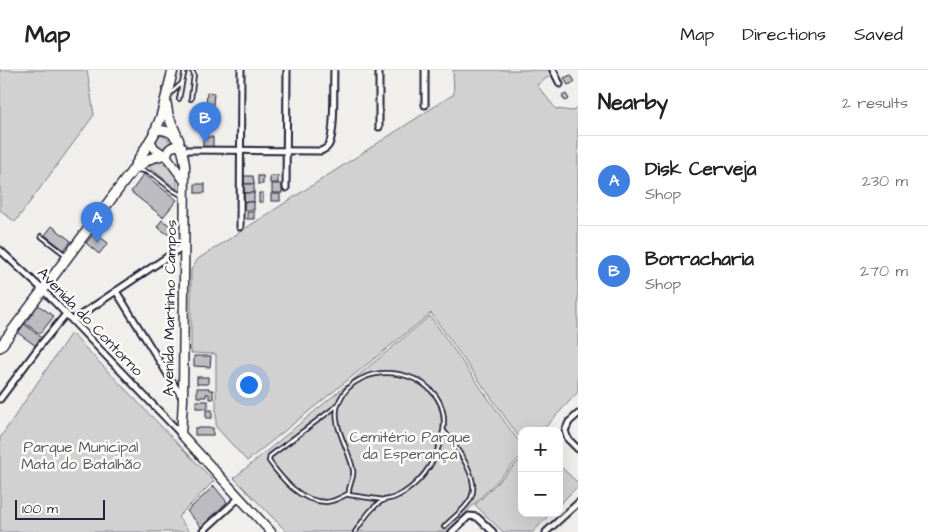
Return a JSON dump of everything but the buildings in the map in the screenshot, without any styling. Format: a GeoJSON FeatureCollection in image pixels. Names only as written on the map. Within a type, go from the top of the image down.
{"type":"FeatureCollection","features":[{"type":"Feature","properties":{"kind":"main road"},"geometry":{"type":"LineString","coordinates":[[0,347],[132,171],[154,131],[166,98],[173,70]]}},
{"type":"Feature","properties":{"kind":"main road"},"geometry":{"type":"LineString","coordinates":[[166,98],[168,115],[181,146]]}},
{"type":"Feature","properties":{"kind":"main road"},"geometry":{"type":"LineString","coordinates":[[154,131],[166,131],[181,146]]}},
{"type":"Feature","properties":{"kind":"main road"},"geometry":{"type":"LineString","coordinates":[[150,140],[154,148],[165,156],[185,182]]}},
{"type":"Feature","properties":{"kind":"main road"},"geometry":{"type":"LineString","coordinates":[[165,156],[173,145],[181,146]]}},
{"type":"Feature","properties":{"kind":"main road","name":"Avenida Martinho Campos"},"geometry":{"type":"LineString","coordinates":[[181,146],[185,182],[181,434]]}},
{"type":"Feature","properties":{"kind":"main road"},"geometry":{"type":"LineString","coordinates":[[132,171],[149,159],[165,156]]}},
{"type":"Feature","properties":{"kind":"main road"},"geometry":{"type":"LineString","coordinates":[[181,434],[271,532]]}},
{"type":"Feature","properties":{"kind":"street"},"geometry":{"type":"LineString","coordinates":[[240,227],[241,70]]}},
{"type":"Feature","properties":{"kind":"street"},"geometry":{"type":"LineString","coordinates":[[286,188],[287,70]]}},
{"type":"Feature","properties":{"kind":"street"},"geometry":{"type":"LineString","coordinates":[[181,146],[240,151],[321,151],[326,149],[331,140],[334,70]]}},
{"type":"Feature","properties":{"kind":"street"},"geometry":{"type":"LineString","coordinates":[[379,70],[379,127]]}},
{"type":"Feature","properties":{"kind":"street"},"geometry":{"type":"LineString","coordinates":[[425,70],[425,105]]}},
{"type":"Feature","properties":{"kind":"street"},"geometry":{"type":"LineString","coordinates":[[553,70],[560,84]]}},
{"type":"Feature","properties":{"kind":"street"},"geometry":{"type":"LineString","coordinates":[[72,320],[185,246]]}},
{"type":"Feature","properties":{"kind":"street","name":"Avenida do Contorno"},"geometry":{"type":"LineString","coordinates":[[0,250],[43,290],[181,434]]}},
{"type":"Feature","properties":{"kind":"street"},"geometry":{"type":"LineString","coordinates":[[116,291],[183,400]]}},
{"type":"Feature","properties":{"kind":"street"},"geometry":{"type":"LineString","coordinates":[[0,399],[2,391],[66,314]]}},
{"type":"Feature","properties":{"kind":"street"},"geometry":{"type":"LineString","coordinates":[[576,448],[565,431],[569,422],[578,414]]}},
{"type":"Feature","properties":{"kind":"street"},"geometry":{"type":"LineString","coordinates":[[202,532],[240,498]]}},
{"type":"Feature","properties":{"kind":"street"},"geometry":{"type":"LineString","coordinates":[[546,532],[578,503]]}},
{"type":"Feature","properties":{"kind":"street"},"geometry":{"type":"LineString","coordinates":[[452,532],[469,516],[477,517],[493,532]]}},
{"type":"Feature","properties":{"kind":"lane"},"geometry":{"type":"LineString","coordinates":[[179,99],[185,70]]}},
{"type":"Feature","properties":{"kind":"lane"},"geometry":{"type":"LineString","coordinates":[[191,70],[194,74],[191,99]]}},
{"type":"Feature","properties":{"kind":"lane"},"geometry":{"type":"LineString","coordinates":[[166,98],[182,83]]}},
{"type":"Feature","properties":{"kind":"lane"},"geometry":{"type":"LineString","coordinates":[[132,171],[147,171],[176,193],[185,196]]}},
{"type":"Feature","properties":{"kind":"lane"},"geometry":{"type":"LineString","coordinates":[[41,236],[68,257]]}},
{"type":"Feature","properties":{"kind":"lane"},"geometry":{"type":"LineString","coordinates":[[338,405],[341,436],[353,468],[354,476],[348,494],[336,500],[327,502],[307,498],[282,478],[269,461],[270,456],[338,405],[342,397],[358,380],[376,374],[391,373],[415,378],[428,387],[436,396],[444,413],[444,431],[436,454],[426,472],[406,491],[394,498],[384,500],[348,494]]}},
{"type":"Feature","properties":{"kind":"lane"},"geometry":{"type":"LineString","coordinates":[[444,431],[470,472],[474,492],[470,500],[444,527]]}},
{"type":"Feature","properties":{"kind":"lane"},"geometry":{"type":"LineString","coordinates":[[355,532],[372,509],[384,500]]}},
{"type":"Feature","properties":{"kind":"green space"},"geometry":{"type":"Polygon","coordinates":[[[0,70],[87,70],[94,115],[15,222],[0,210],[0,70]]]}},
{"type":"Feature","properties":{"kind":"green space"},"geometry":{"type":"Polygon","coordinates":[[[453,70],[548,70],[551,75],[537,85],[556,109],[573,111],[578,107],[578,392],[546,427],[518,427],[518,435],[431,313],[247,461],[216,427],[216,354],[191,353],[191,270],[198,259],[454,94],[453,70]]]}},
{"type":"Feature","properties":{"kind":"green space"},"geometry":{"type":"Polygon","coordinates":[[[159,136],[163,136],[171,142],[165,146],[163,151],[156,144],[156,139],[159,136]]]}},
{"type":"Feature","properties":{"kind":"green space"},"geometry":{"type":"Polygon","coordinates":[[[154,162],[165,164],[172,170],[175,174],[177,189],[148,166],[154,162]]]}},
{"type":"Feature","properties":{"kind":"green space","name":"Cemitério Parque da Esperança"},"geometry":{"type":"Polygon","coordinates":[[[430,316],[518,440],[518,459],[447,532],[287,532],[234,478],[430,316]]]}},
{"type":"Feature","properties":{"kind":"green space","name":"Parque Municipal Mata do Batalhão"},"geometry":{"type":"Polygon","coordinates":[[[71,333],[214,481],[178,517],[190,532],[0,532],[0,438],[71,333]]]}},
{"type":"Feature","properties":{"kind":"green space"},"geometry":{"type":"Polygon","coordinates":[[[518,462],[518,517],[547,517],[533,532],[503,532],[475,505],[518,462]]]}},
{"type":"Feature","properties":{"kind":"green space"},"geometry":{"type":"Polygon","coordinates":[[[563,469],[578,483],[578,486],[563,501],[563,469]]]}},
{"type":"Feature","properties":{"kind":"place","name":"Borracharia"},"geometry":{"type":"Point","coordinates":[205,143]}},
{"type":"Feature","properties":{"kind":"place","name":"Disk Cerveja"},"geometry":{"type":"Point","coordinates":[97,243]}}]}
